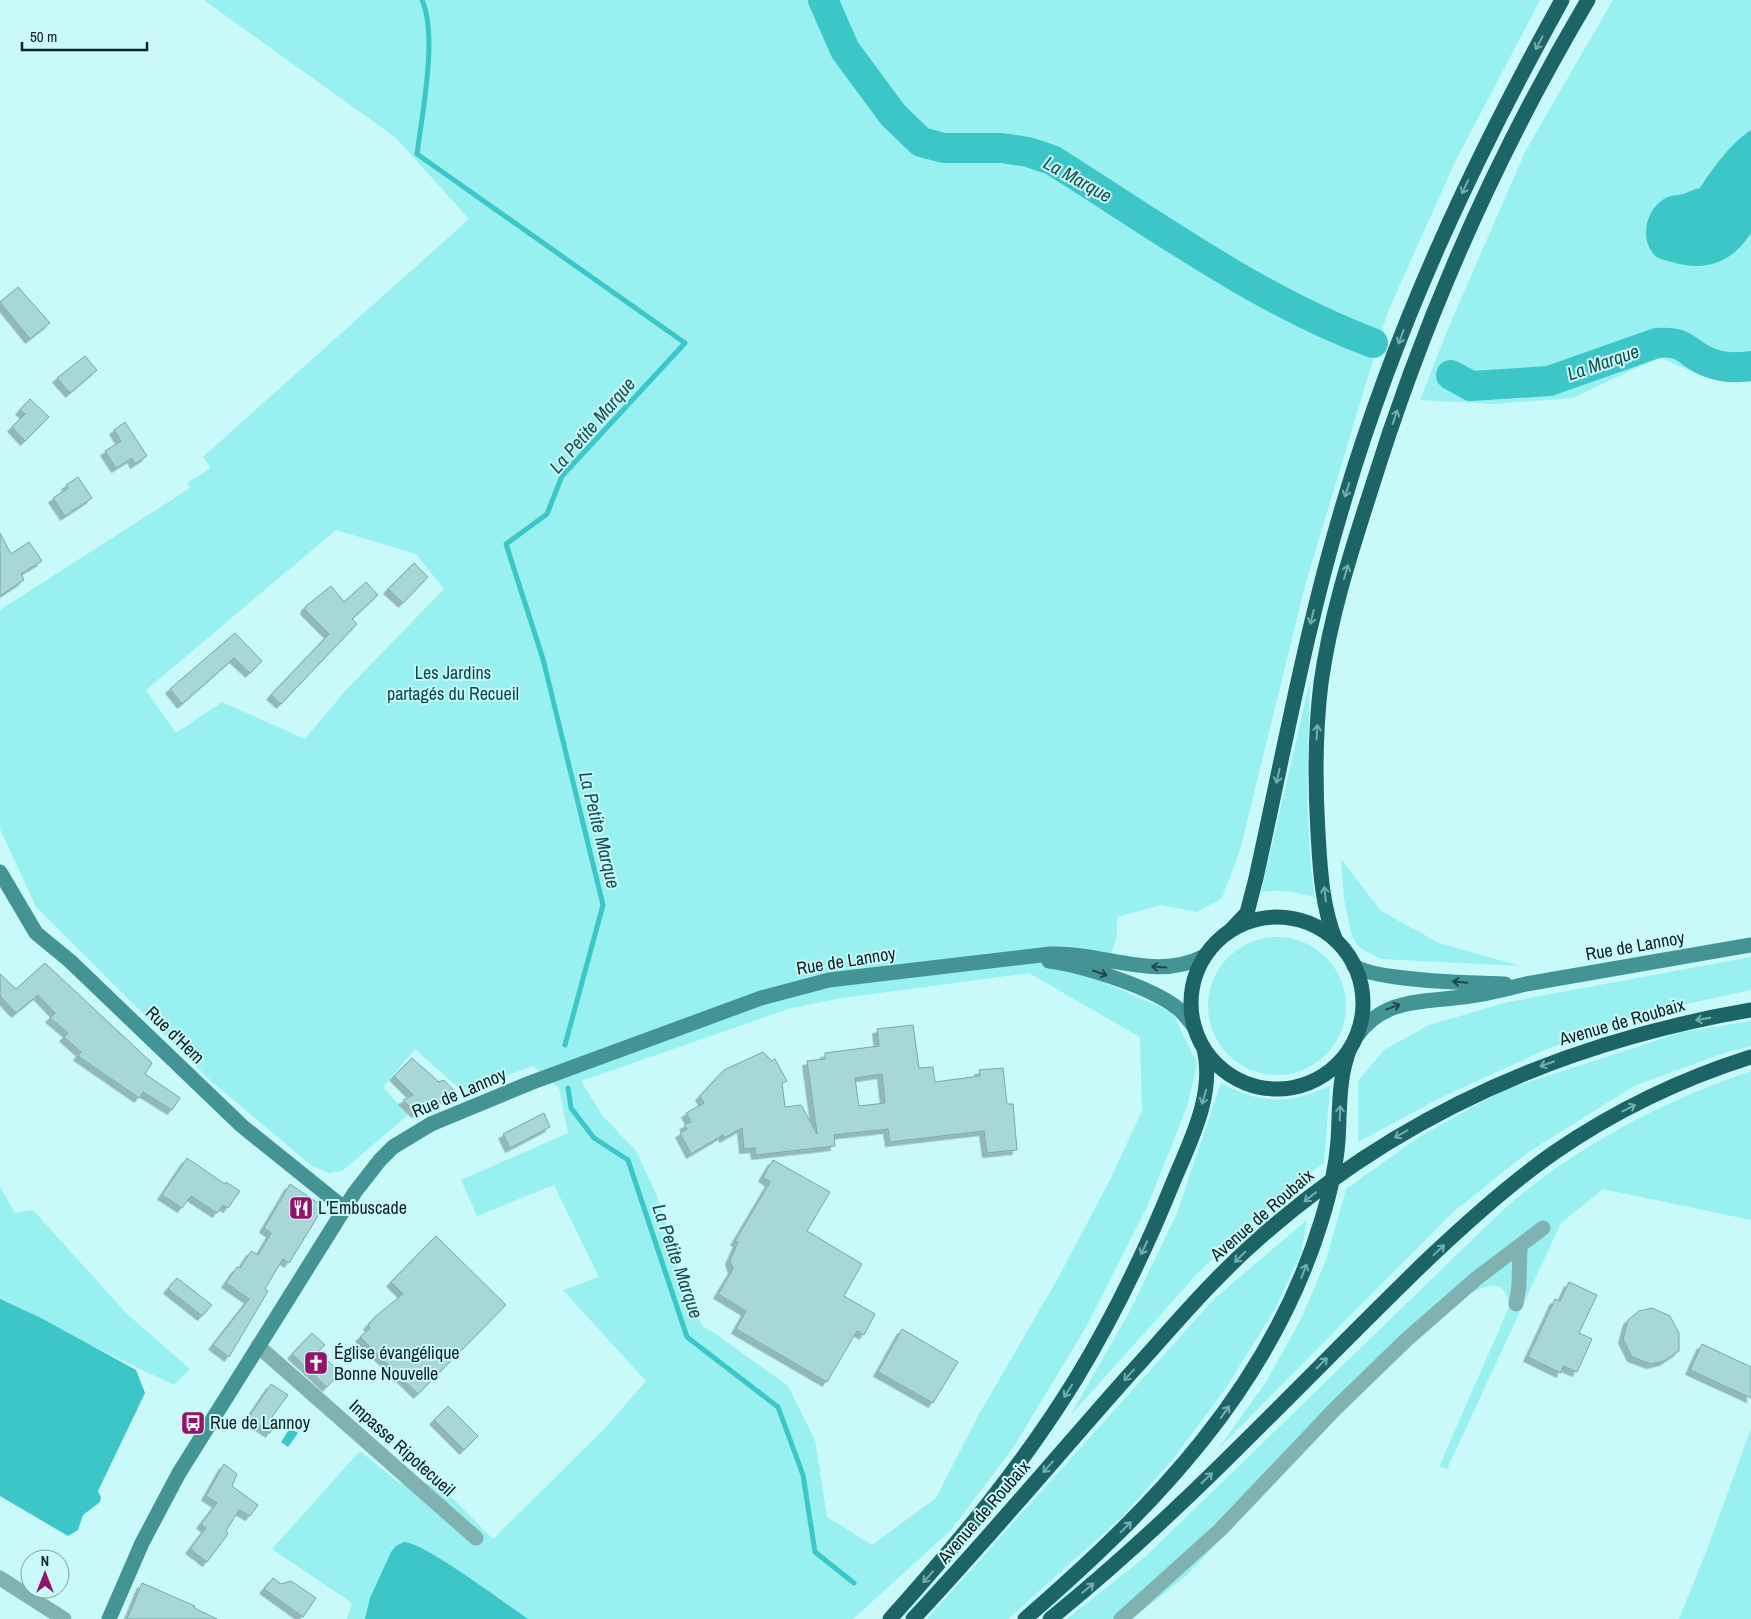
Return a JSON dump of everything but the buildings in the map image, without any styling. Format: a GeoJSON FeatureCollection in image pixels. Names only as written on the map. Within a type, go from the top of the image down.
{"type":"FeatureCollection","features":[{"type":"Feature","properties":{"kind":"highway"},"geometry":{"type":"LineString","coordinates":[[890,1619],[945,1557],[1012,1473],[1044,1428],[1092,1352],[1150,1237],[1188,1146],[1206,1088],[1209,1070],[1204,1050],[1194,1027],[1192,1015],[1194,978],[1205,956],[1246,914],[1256,878],[1316,605],[1345,497],[1379,396],[1414,303],[1450,220],[1508,99],[1562,0]]}},
{"type":"Feature","properties":{"kind":"highway"},"geometry":{"type":"LineString","coordinates":[[1025,1619],[1107,1547],[1156,1497],[1222,1418],[1266,1350],[1300,1284],[1327,1200],[1336,1158],[1342,1074],[1362,1017],[1363,1002],[1361,986],[1354,966],[1336,941],[1329,922],[1321,864],[1316,770],[1322,680],[1340,595],[1396,414],[1422,341],[1461,248],[1510,144],[1588,0]]}},
{"type":"Feature","properties":{"kind":"highway"},"geometry":{"type":"LineString","coordinates":[[1231,930],[1252,921],[1286,918],[1318,928],[1336,941]]}},
{"type":"Feature","properties":{"kind":"highway","name":"Avenue de Roubaix"},"geometry":{"type":"LineString","coordinates":[[912,1619],[1175,1324],[1227,1269],[1290,1213],[1378,1148],[1476,1094],[1544,1065],[1684,1022],[1751,1010]]}},
{"type":"Feature","properties":{"kind":"highway"},"geometry":{"type":"LineString","coordinates":[[1204,1050],[1220,1068],[1236,1079],[1253,1086],[1278,1089],[1314,1081],[1334,1067],[1353,1043]]}},
{"type":"Feature","properties":{"kind":"highway"},"geometry":{"type":"LineString","coordinates":[[1050,1619],[1132,1550],[1242,1445],[1367,1318],[1474,1216],[1515,1183],[1554,1153],[1616,1114],[1691,1078],[1751,1057]]}},
{"type":"Feature","properties":{"kind":"main road","name":"Rue d'Hem"},"geometry":{"type":"LineString","coordinates":[[0,872],[20,909],[44,941],[70,961],[252,1135],[344,1208]]}},
{"type":"Feature","properties":{"kind":"main road","name":"Rue de Lannoy"},"geometry":{"type":"LineString","coordinates":[[1353,1043],[1369,1021],[1390,1008],[1402,1004],[1492,993],[1526,984],[1751,945]]}},
{"type":"Feature","properties":{"kind":"main road","name":"Rue de Lannoy"},"geometry":{"type":"LineString","coordinates":[[109,1619],[166,1496],[344,1208],[380,1160],[393,1147],[424,1127],[455,1112],[672,1030],[761,998],[814,983],[864,975],[1050,954],[1070,954],[1167,968],[1186,964],[1205,956]]}},
{"type":"Feature","properties":{"kind":"main road","name":"Rue de Lannoy"},"geometry":{"type":"LineString","coordinates":[[1018,958],[1078,966],[1123,982],[1164,999],[1185,1015],[1194,1027]]}},
{"type":"Feature","properties":{"kind":"main road","name":"Rue de Lannoy"},"geometry":{"type":"LineString","coordinates":[[1354,966],[1366,972],[1393,976],[1479,983],[1526,984]]}},
{"type":"Feature","properties":{"kind":"street"},"geometry":{"type":"LineString","coordinates":[[1121,1619],[1220,1530],[1334,1410],[1406,1340],[1477,1278],[1543,1228]]}},
{"type":"Feature","properties":{"kind":"street"},"geometry":{"type":"LineString","coordinates":[[1516,1304],[1519,1286],[1520,1246]]}},
{"type":"Feature","properties":{"kind":"street","name":"Impasse Ripotecueil"},"geometry":{"type":"LineString","coordinates":[[258,1346],[476,1538]]}},
{"type":"Feature","properties":{"kind":"street"},"geometry":{"type":"LineString","coordinates":[[0,1578],[64,1619]]}},
{"type":"Feature","properties":{"kind":"green space","name":"Les Jardins partagés du Recueil"},"geometry":{"type":"Polygon","coordinates":[[[204,0],[1540,0],[1455,162],[1387,314],[1306,582],[1240,850],[1222,898],[1197,912],[1161,905],[1117,917],[1117,935],[1103,982],[1172,1012],[1197,1063],[1188,1104],[1147,1207],[1086,1327],[1015,1445],[951,1530],[853,1619],[347,1619],[352,1603],[272,1549],[360,1451],[399,1483],[439,1485],[493,1539],[605,1428],[646,1381],[563,1290],[599,1277],[554,1185],[477,1216],[461,1180],[568,1133],[559,1088],[533,1066],[462,1091],[415,1049],[383,1087],[408,1115],[342,1171],[328,1173],[312,1166],[211,1081],[36,907],[0,829],[0,610],[190,488],[187,483],[211,468],[203,457],[469,219],[396,138],[204,0]],[[336,530],[146,690],[176,733],[222,702],[305,739],[346,690],[444,589],[416,554],[336,530]],[[1029,973],[842,998],[791,1008],[581,1081],[602,1115],[636,1151],[657,1196],[674,1247],[680,1283],[703,1327],[713,1332],[788,1386],[815,1440],[827,1517],[872,1545],[936,1498],[978,1416],[1057,1280],[1110,1180],[1142,1111],[1140,1037],[1029,973]]]}},
{"type":"Feature","properties":{"kind":"green space"},"geometry":{"type":"Polygon","coordinates":[[[1613,0],[1751,0],[1751,373],[1707,378],[1659,357],[1573,398],[1494,404],[1420,400],[1447,331],[1526,150],[1613,0]]]}},
{"type":"Feature","properties":{"kind":"green space"},"geometry":{"type":"Polygon","coordinates":[[[1310,681],[1308,817],[1315,898],[1288,892],[1261,892],[1310,681]]]}},
{"type":"Feature","properties":{"kind":"green space"},"geometry":{"type":"Polygon","coordinates":[[[1341,859],[1381,911],[1439,943],[1520,966],[1381,959],[1360,948],[1352,937],[1344,899],[1341,859]]]}},
{"type":"Feature","properties":{"kind":"green space"},"geometry":{"type":"Polygon","coordinates":[[[1277,937],[1291,938],[1303,942],[1315,948],[1326,957],[1335,968],[1341,980],[1345,992],[1345,1020],[1341,1032],[1335,1044],[1326,1055],[1315,1064],[1303,1070],[1291,1074],[1277,1075],[1263,1074],[1251,1070],[1239,1064],[1228,1055],[1219,1044],[1213,1032],[1209,1020],[1208,1006],[1209,992],[1213,980],[1219,968],[1228,957],[1239,948],[1251,942],[1263,938],[1277,937]]]}},
{"type":"Feature","properties":{"kind":"green space"},"geometry":{"type":"Polygon","coordinates":[[[1751,957],[1751,990],[1636,1015],[1545,1050],[1442,1097],[1358,1142],[1358,1081],[1384,1050],[1429,1025],[1508,1002],[1751,957]]]}},
{"type":"Feature","properties":{"kind":"green space"},"geometry":{"type":"Polygon","coordinates":[[[1751,1021],[1751,1046],[1721,1054],[1634,1086],[1527,1153],[1453,1212],[1218,1449],[1266,1382],[1302,1317],[1326,1260],[1346,1189],[1419,1137],[1504,1090],[1683,1032],[1751,1021]]]}},
{"type":"Feature","properties":{"kind":"green space"},"geometry":{"type":"Polygon","coordinates":[[[1751,1071],[1751,1220],[1603,1189],[1561,1223],[1447,1469],[1439,1467],[1509,1307],[1507,1296],[1498,1286],[1484,1287],[1461,1299],[1338,1414],[1187,1575],[1132,1619],[1067,1619],[1145,1557],[1504,1209],[1531,1186],[1590,1146],[1621,1128],[1685,1096],[1751,1071]]]}},
{"type":"Feature","properties":{"kind":"green space"},"geometry":{"type":"Polygon","coordinates":[[[1221,1083],[1250,1095],[1275,1100],[1301,1096],[1330,1086],[1324,1163],[1276,1199],[1196,1275],[1070,1416],[1130,1311],[1177,1213],[1221,1083]]]}},
{"type":"Feature","properties":{"kind":"green space"},"geometry":{"type":"Polygon","coordinates":[[[0,1187],[15,1213],[33,1210],[126,1313],[190,1369],[174,1385],[0,1302],[0,1187]]]}},
{"type":"Feature","properties":{"kind":"green space"},"geometry":{"type":"Polygon","coordinates":[[[1307,1220],[1301,1253],[1275,1309],[1226,1388],[1173,1459],[1122,1517],[1008,1619],[927,1619],[1215,1298],[1307,1220]]]}},
{"type":"Feature","properties":{"kind":"green space"},"geometry":{"type":"Polygon","coordinates":[[[1751,1428],[1751,1619],[1679,1619],[1708,1547],[1751,1428]]]}},
{"type":"Feature","properties":{"kind":"shaded area"},"geometry":{"type":"Polygon","coordinates":[[[1751,130],[1751,233],[1744,243],[1726,258],[1706,265],[1684,265],[1656,256],[1648,246],[1646,238],[1647,223],[1653,209],[1667,197],[1700,188],[1730,149],[1751,130]]]}},
{"type":"Feature","properties":{"kind":"shaded area"},"geometry":{"type":"Polygon","coordinates":[[[0,1299],[41,1318],[136,1370],[145,1393],[98,1491],[101,1497],[100,1502],[83,1515],[78,1530],[68,1536],[0,1496],[0,1299]]]}},
{"type":"Feature","properties":{"kind":"shaded area"},"geometry":{"type":"Polygon","coordinates":[[[290,1428],[298,1433],[288,1447],[281,1442],[290,1428]]]}},
{"type":"Feature","properties":{"kind":"shaded area"},"geometry":{"type":"Polygon","coordinates":[[[404,1542],[429,1552],[447,1563],[528,1619],[365,1619],[370,1598],[391,1552],[396,1546],[404,1542]]]}},
{"type":"Feature","properties":{"kind":"waterway","name":"La Petite Marque"},"geometry":{"type":"LineString","coordinates":[[422,0],[427,15],[429,54],[417,154],[685,343],[562,476],[547,514],[506,544],[543,659],[603,905],[565,1045]]}},
{"type":"Feature","properties":{"kind":"waterway","name":"La Marque"},"geometry":{"type":"LineString","coordinates":[[823,0],[845,50],[893,115],[921,142],[944,148],[1002,148],[1028,152],[1052,160],[1208,260],[1248,283],[1330,325],[1373,343]]}},
{"type":"Feature","properties":{"kind":"waterway","name":"La Marque"},"geometry":{"type":"LineString","coordinates":[[1451,375],[1471,386],[1549,381],[1657,343],[1682,346],[1703,360],[1716,365],[1731,367],[1751,366]]}},
{"type":"Feature","properties":{"kind":"waterway","name":"La Petite Marque"},"geometry":{"type":"LineString","coordinates":[[568,1088],[571,1108],[594,1138],[628,1160],[687,1337],[778,1407],[803,1475],[815,1552],[854,1583]]}},
{"type":"Feature","properties":{"kind":"place","name":"L'Embuscade"},"geometry":{"type":"Point","coordinates":[301,1208]}},
{"type":"Feature","properties":{"kind":"place","name":"Église évangélique Bonne Nouvelle"},"geometry":{"type":"Point","coordinates":[316,1363]}},
{"type":"Feature","properties":{"kind":"place","name":"Rue de Lannoy"},"geometry":{"type":"Point","coordinates":[193,1423]}}]}
